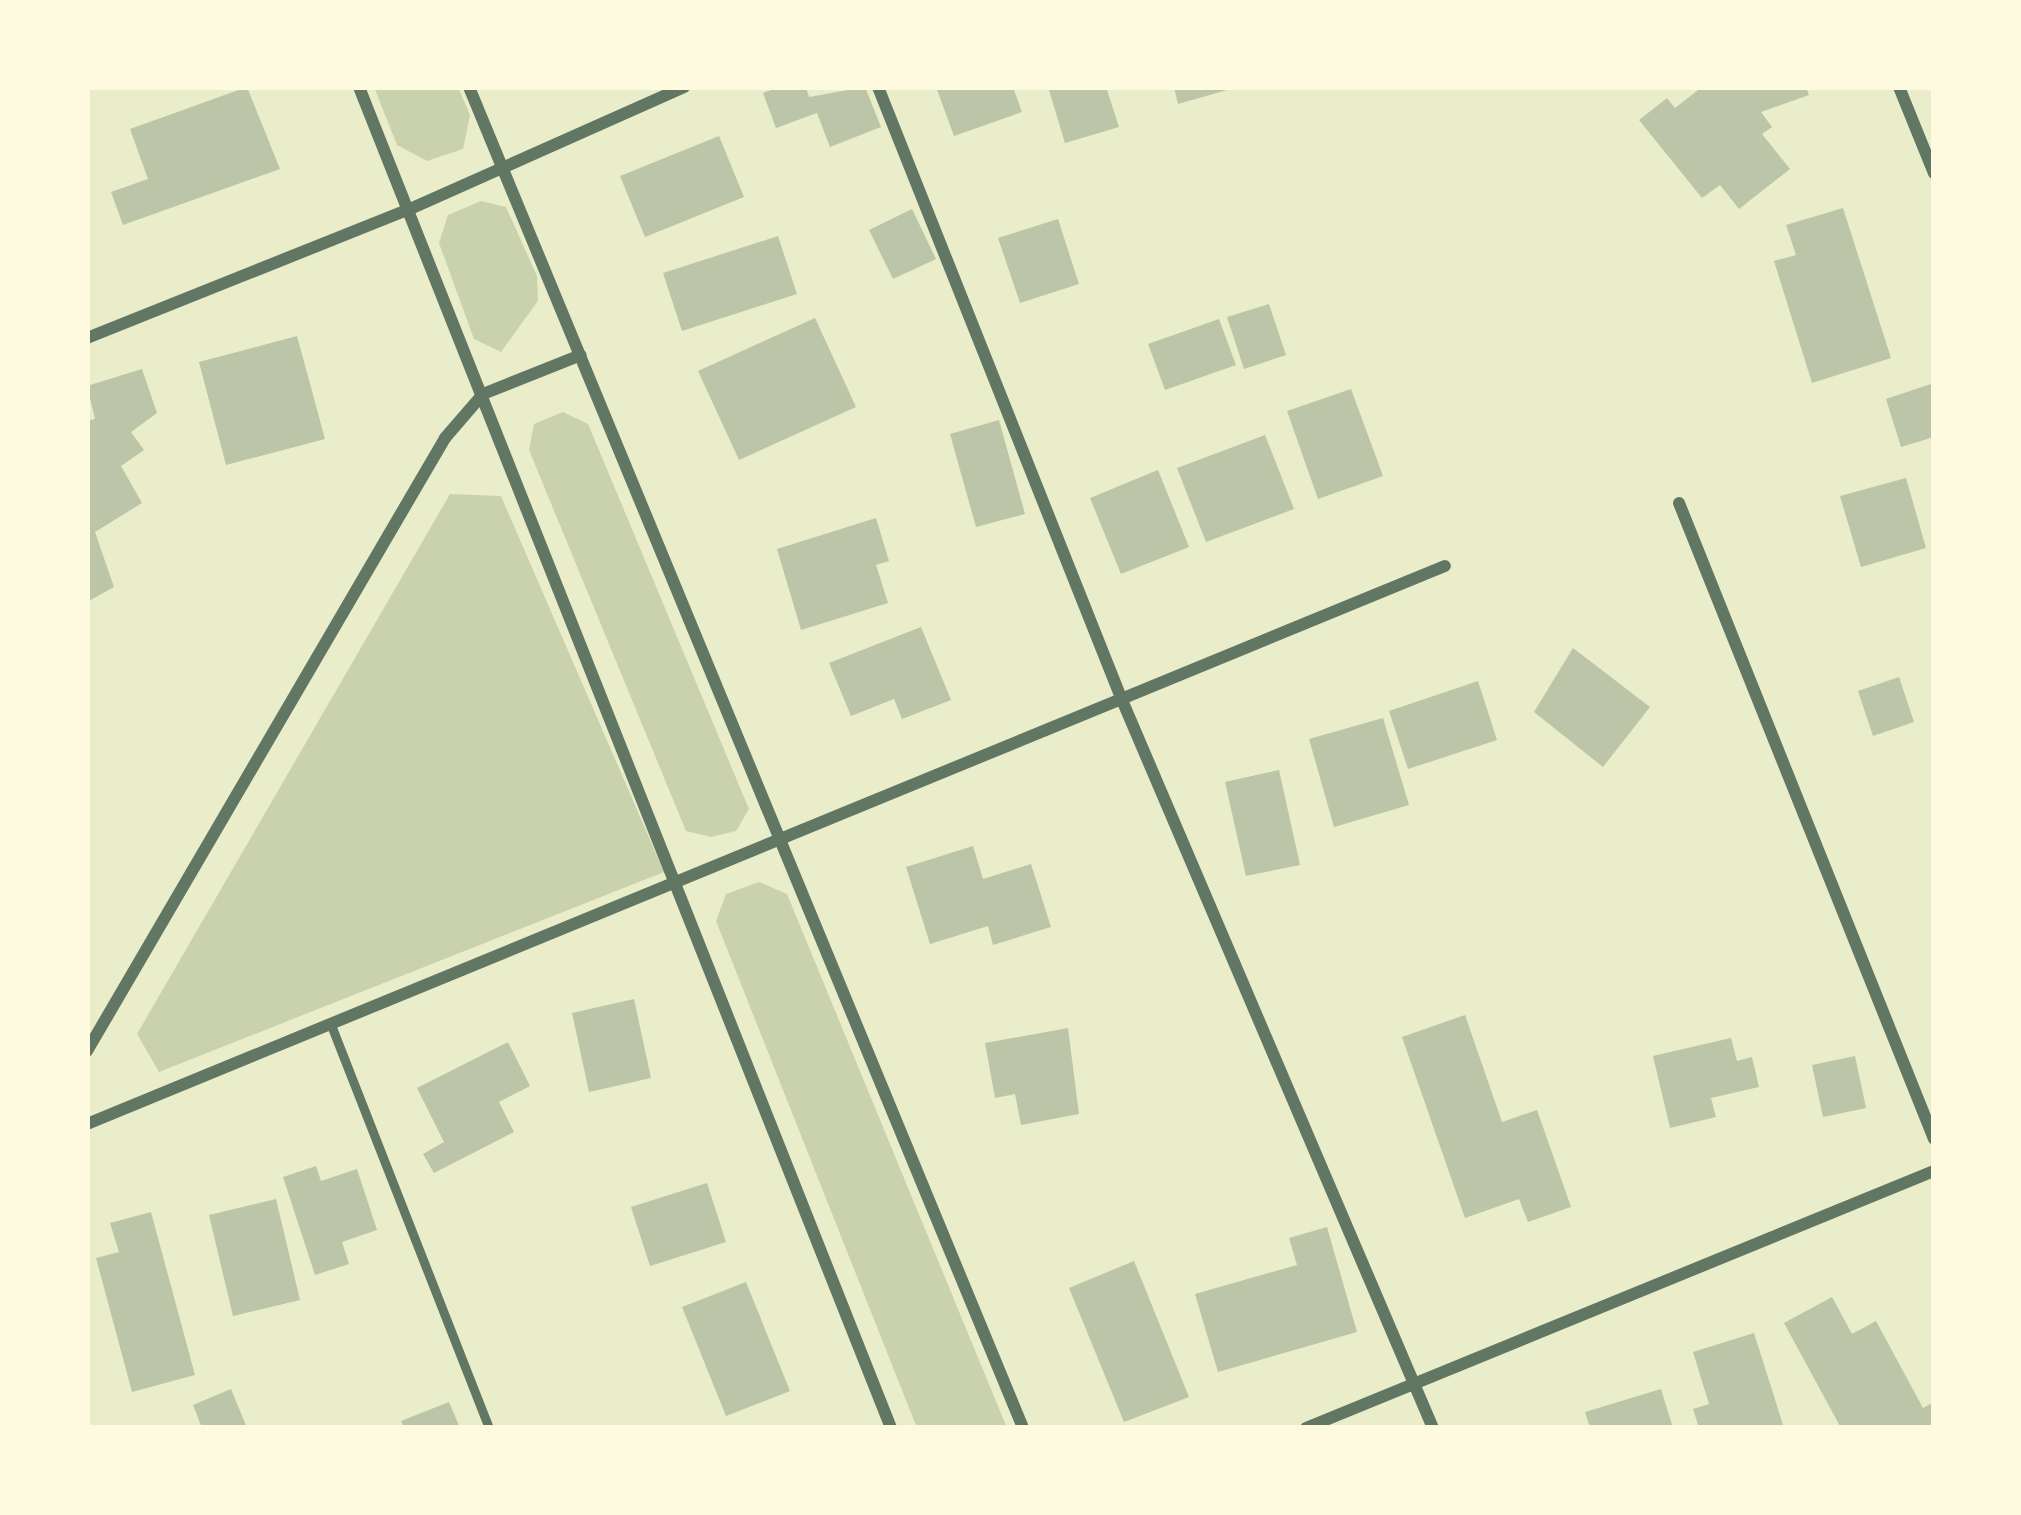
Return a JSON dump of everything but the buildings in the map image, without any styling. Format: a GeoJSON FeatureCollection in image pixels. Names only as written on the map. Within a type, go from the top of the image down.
{"type":"FeatureCollection","features":[{"type":"Feature","properties":{"kind":"street"},"geometry":{"type":"LineString","coordinates":[[359,87],[681,883],[891,1428]]}},
{"type":"Feature","properties":{"kind":"street"},"geometry":{"type":"LineString","coordinates":[[469,87],[775,839],[1023,1428]]}},
{"type":"Feature","properties":{"kind":"street"},"geometry":{"type":"LineString","coordinates":[[87,338],[410,209],[684,87]]}},
{"type":"Feature","properties":{"kind":"street"},"geometry":{"type":"LineString","coordinates":[[878,87],[1122,700],[1433,1428]]}},
{"type":"Feature","properties":{"kind":"street"},"geometry":{"type":"LineString","coordinates":[[1899,87],[1934,173]]}},
{"type":"Feature","properties":{"kind":"street"},"geometry":{"type":"LineString","coordinates":[[87,1051],[446,437],[484,394],[581,355]]}},
{"type":"Feature","properties":{"kind":"street"},"geometry":{"type":"LineString","coordinates":[[1679,503],[1934,1139]]}},
{"type":"Feature","properties":{"kind":"street"},"geometry":{"type":"LineString","coordinates":[[87,1124],[1445,566]]}},
{"type":"Feature","properties":{"kind":"street"},"geometry":{"type":"LineString","coordinates":[[1306,1428],[1934,1171]]}},
{"type":"Feature","properties":{"kind":"lane"},"geometry":{"type":"LineString","coordinates":[[331,1025],[489,1428]]}},
{"type":"Feature","properties":{"kind":"green space"},"geometry":{"type":"Polygon","coordinates":[[[374,87],[458,87],[470,115],[463,149],[427,161],[397,145],[374,87]]]}},
{"type":"Feature","properties":{"kind":"green space"},"geometry":{"type":"Polygon","coordinates":[[[481,201],[506,207],[537,276],[538,301],[501,352],[474,339],[439,243],[448,215],[481,201]]]}},
{"type":"Feature","properties":{"kind":"green space"},"geometry":{"type":"Polygon","coordinates":[[[563,412],[588,424],[749,809],[736,831],[711,837],[686,831],[529,450],[534,424],[563,412]]]}},
{"type":"Feature","properties":{"kind":"green space"},"geometry":{"type":"Polygon","coordinates":[[[450,494],[501,496],[664,872],[159,1072],[137,1034],[450,494]]]}},
{"type":"Feature","properties":{"kind":"green space"},"geometry":{"type":"Polygon","coordinates":[[[759,882],[787,894],[1007,1428],[917,1428],[716,921],[726,894],[759,882]]]}}]}
